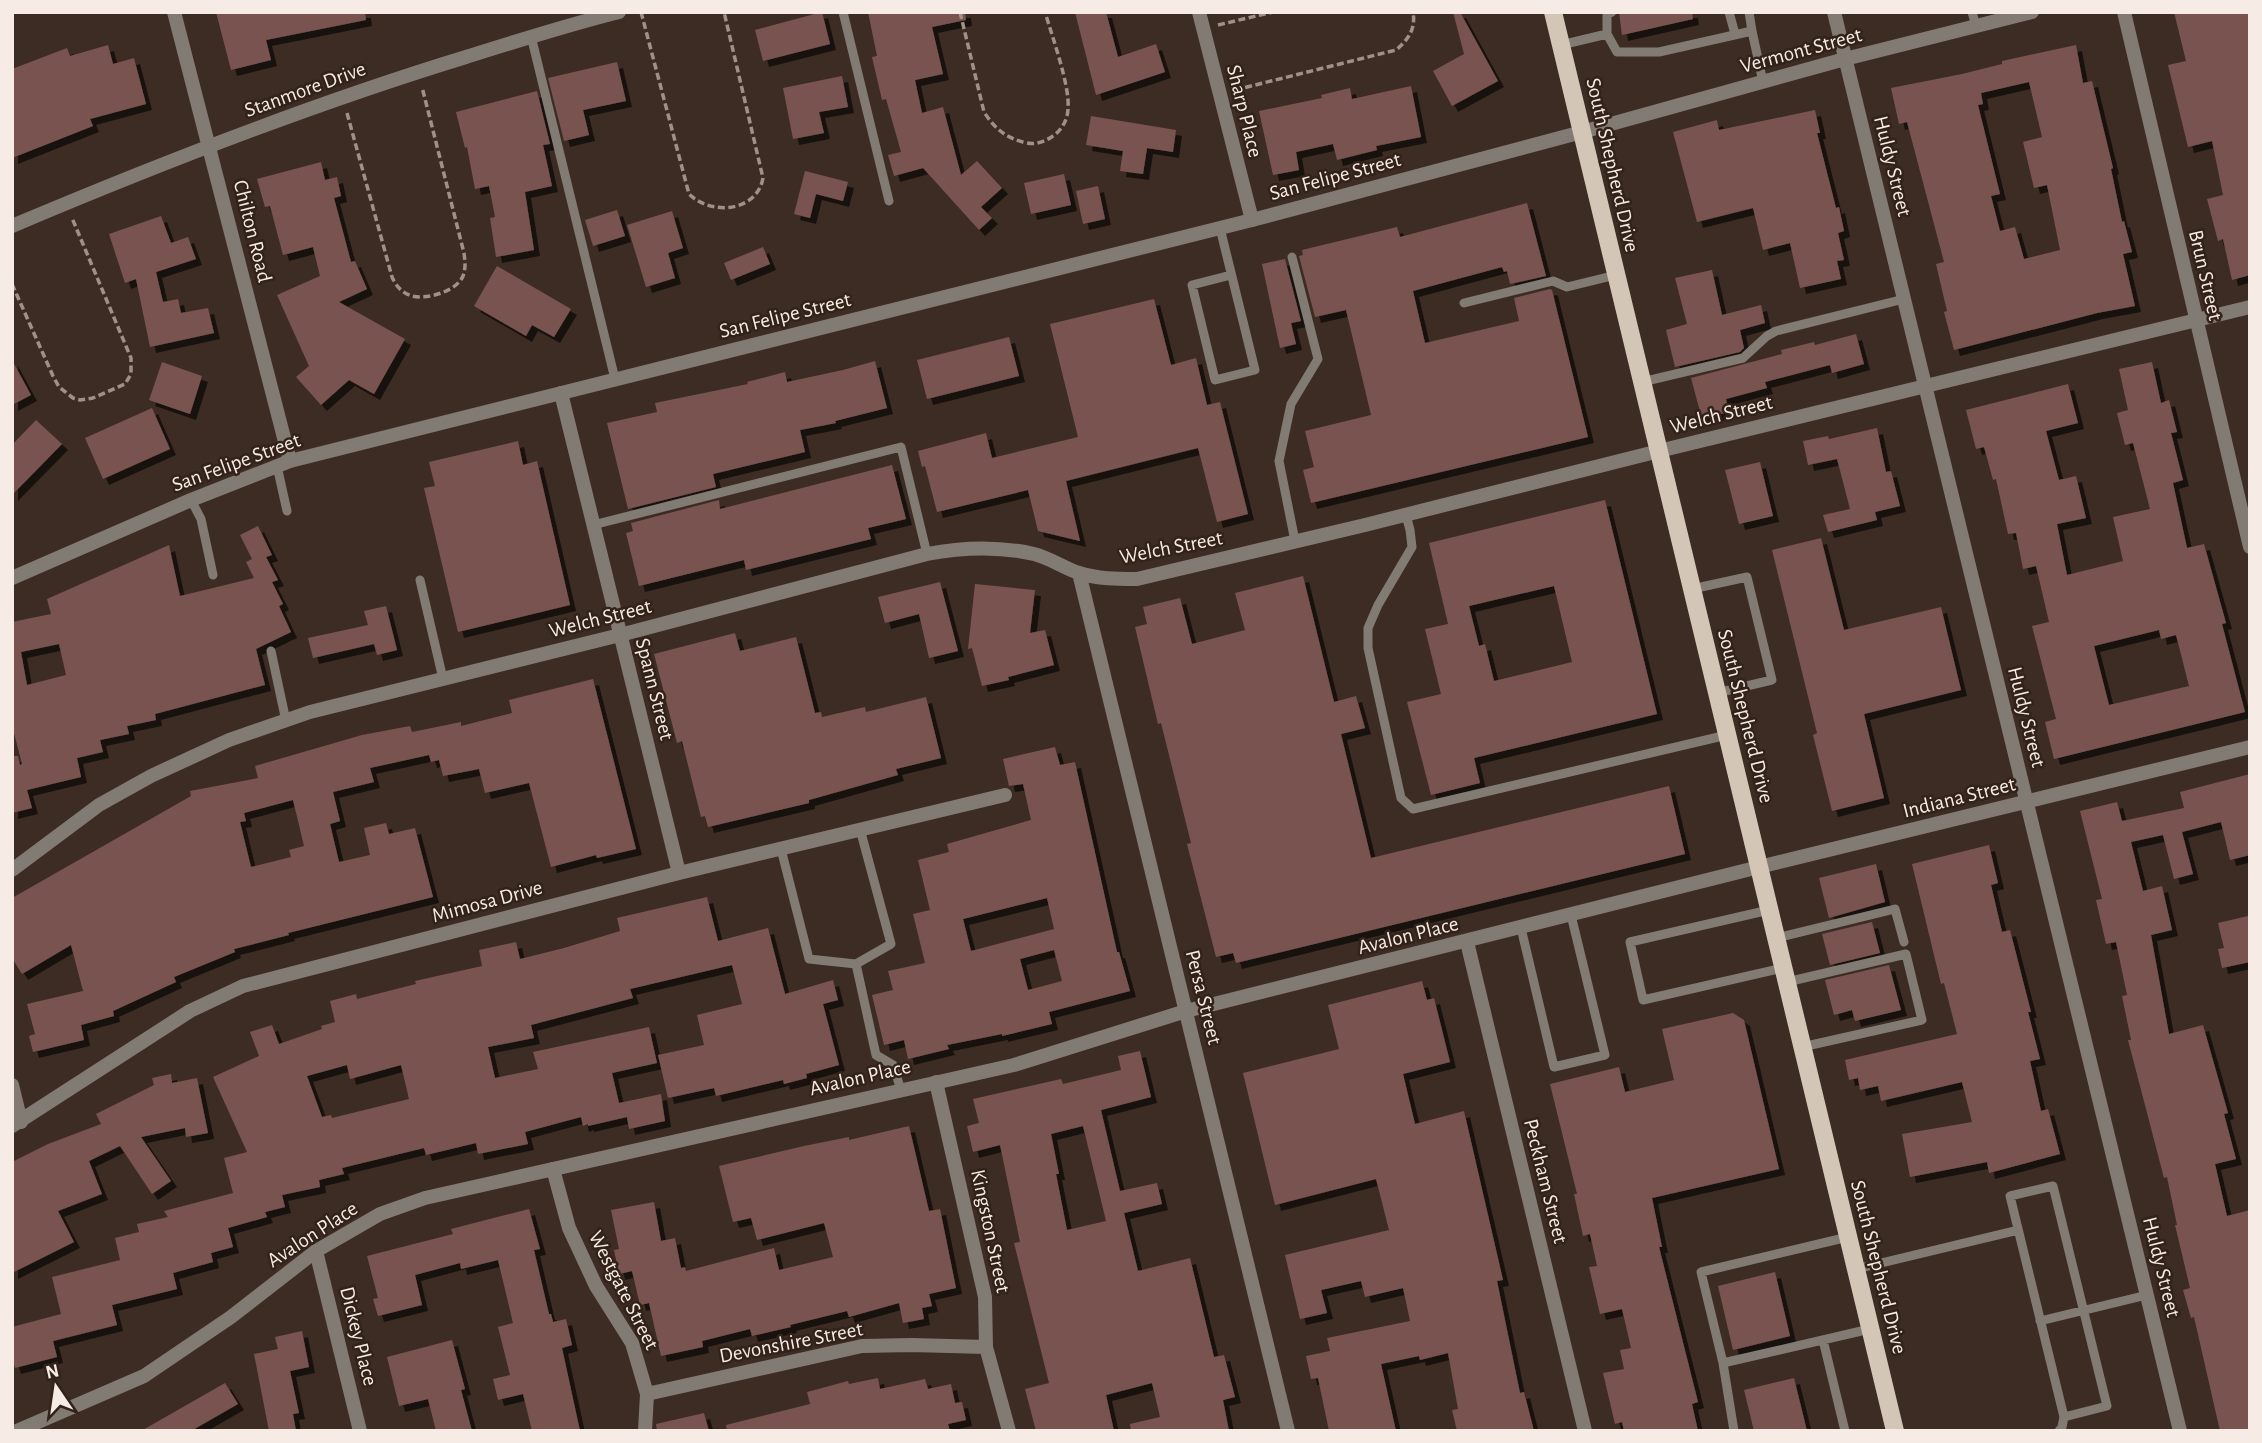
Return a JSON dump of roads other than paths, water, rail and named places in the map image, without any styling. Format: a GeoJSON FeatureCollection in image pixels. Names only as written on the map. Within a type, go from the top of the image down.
{"type":"FeatureCollection","features":[{"type":"Feature","properties":{"kind":"main road","name":"South Shepherd Drive"},"geometry":{"type":"LineString","coordinates":[[1553,12],[1895,1431]]}},
{"type":"Feature","properties":{"kind":"street","name":"Chilton Road"},"geometry":{"type":"LineString","coordinates":[[174,12],[210,146],[283,463]]}},
{"type":"Feature","properties":{"kind":"street","name":"Stanmore Drive"},"geometry":{"type":"LineString","coordinates":[[12,226],[343,96],[531,36],[619,12]]}},
{"type":"Feature","properties":{"kind":"street","name":"Sharp Place"},"geometry":{"type":"LineString","coordinates":[[1199,12],[1252,220]]}},
{"type":"Feature","properties":{"kind":"street","name":"Huldy Street"},"geometry":{"type":"LineString","coordinates":[[1834,12],[2180,1431]]}},
{"type":"Feature","properties":{"kind":"street","name":"Vermont Street"},"geometry":{"type":"LineString","coordinates":[[1582,132],[1845,60],[1974,19],[2032,12]]}},
{"type":"Feature","properties":{"kind":"street","name":"Brun Street"},"geometry":{"type":"LineString","coordinates":[[2124,12],[2250,547]]}},
{"type":"Feature","properties":{"kind":"street","name":"San Felipe Street"},"geometry":{"type":"LineString","coordinates":[[12,578],[283,463],[1252,220],[1582,132]]}},
{"type":"Feature","properties":{"kind":"street","name":"Welch Street"},"geometry":{"type":"LineString","coordinates":[[12,870],[99,805],[150,776],[229,740],[310,712],[620,635],[928,554],[954,549],[985,548],[1036,554],[1079,573],[1108,580],[1137,579],[2250,307]]}},
{"type":"Feature","properties":{"kind":"street","name":"Spann Street"},"geometry":{"type":"LineString","coordinates":[[561,393],[679,873]]}},
{"type":"Feature","properties":{"kind":"street","name":"Persa Street"},"geometry":{"type":"LineString","coordinates":[[1079,573],[1288,1431]]}},
{"type":"Feature","properties":{"kind":"street","name":"Indiana Street"},"geometry":{"type":"LineString","coordinates":[[1759,867],[2250,747]]}},
{"type":"Feature","properties":{"kind":"street","name":"Mimosa Drive"},"geometry":{"type":"LineString","coordinates":[[17,1124],[190,1011],[243,986],[679,873],[1005,794]]}},
{"type":"Feature","properties":{"kind":"street","name":"Avalon Place"},"geometry":{"type":"LineString","coordinates":[[17,1431],[144,1376],[231,1317],[316,1251],[380,1214],[414,1202],[1014,1065],[1186,1011],[1759,867]]}},
{"type":"Feature","properties":{"kind":"street","name":"Peckham Street"},"geometry":{"type":"LineString","coordinates":[[1467,942],[1586,1431]]}},
{"type":"Feature","properties":{"kind":"street","name":"Kingston Street"},"geometry":{"type":"LineString","coordinates":[[936,1082],[985,1297],[986,1347],[1009,1431]]}},
{"type":"Feature","properties":{"kind":"street"},"geometry":{"type":"LineString","coordinates":[[12,1085],[17,1124]]}},
{"type":"Feature","properties":{"kind":"street","name":"Westgate Street"},"geometry":{"type":"LineString","coordinates":[[553,1169],[569,1228],[596,1286],[632,1343],[647,1394],[645,1431]]}},
{"type":"Feature","properties":{"kind":"street","name":"Dickey Place"},"geometry":{"type":"LineString","coordinates":[[316,1251],[360,1431]]}},
{"type":"Feature","properties":{"kind":"street","name":"Devonshire Street"},"geometry":{"type":"LineString","coordinates":[[647,1394],[862,1346],[986,1347]]}},
{"type":"Feature","properties":{"kind":"lane"},"geometry":{"type":"LineString","coordinates":[[843,12],[889,201]]}},
{"type":"Feature","properties":{"kind":"lane"},"geometry":{"type":"LineString","coordinates":[[1612,12],[1607,15],[1607,34],[1617,52],[1659,52],[1752,31]]}},
{"type":"Feature","properties":{"kind":"lane"},"geometry":{"type":"LineString","coordinates":[[1729,12],[1735,34]]}},
{"type":"Feature","properties":{"kind":"lane"},"geometry":{"type":"LineString","coordinates":[[1749,12],[1763,82]]}},
{"type":"Feature","properties":{"kind":"lane"},"geometry":{"type":"LineString","coordinates":[[1561,45],[1607,34]]}},
{"type":"Feature","properties":{"kind":"lane"},"geometry":{"type":"LineString","coordinates":[[531,36],[615,379]]}},
{"type":"Feature","properties":{"kind":"lane"},"geometry":{"type":"LineString","coordinates":[[1220,228],[1255,370],[1215,380],[1192,285],[1231,275]]}},
{"type":"Feature","properties":{"kind":"lane"},"geometry":{"type":"LineString","coordinates":[[1292,257],[1318,359],[1291,404],[1279,461],[1295,541]]}},
{"type":"Feature","properties":{"kind":"lane"},"geometry":{"type":"LineString","coordinates":[[1464,303],[1553,281],[1567,287],[1616,275]]}},
{"type":"Feature","properties":{"kind":"lane"},"geometry":{"type":"LineString","coordinates":[[1642,382],[1743,358],[1776,331],[1904,299]]}},
{"type":"Feature","properties":{"kind":"lane"},"geometry":{"type":"LineString","coordinates":[[593,525],[901,447],[928,554]]}},
{"type":"Feature","properties":{"kind":"lane"},"geometry":{"type":"LineString","coordinates":[[283,463],[287,511]]}},
{"type":"Feature","properties":{"kind":"lane"},"geometry":{"type":"LineString","coordinates":[[191,500],[201,519],[213,575]]}},
{"type":"Feature","properties":{"kind":"lane"},"geometry":{"type":"LineString","coordinates":[[1406,515],[1412,547],[1368,628],[1368,648],[1401,798],[1413,809],[1727,735]]}},
{"type":"Feature","properties":{"kind":"lane"},"geometry":{"type":"LineString","coordinates":[[1692,589],[1747,577],[1772,680],[1717,693]]}},
{"type":"Feature","properties":{"kind":"lane"},"geometry":{"type":"LineString","coordinates":[[420,580],[443,679]]}},
{"type":"Feature","properties":{"kind":"lane"},"geometry":{"type":"LineString","coordinates":[[271,651],[286,721]]}},
{"type":"Feature","properties":{"kind":"lane"},"geometry":{"type":"LineString","coordinates":[[782,849],[809,960],[856,964],[891,944],[860,829]]}},
{"type":"Feature","properties":{"kind":"lane"},"geometry":{"type":"LineString","coordinates":[[1776,938],[1895,909],[1904,943]]}},
{"type":"Feature","properties":{"kind":"lane"},"geometry":{"type":"LineString","coordinates":[[1769,910],[1630,942],[1643,1000],[1906,954],[1922,1020],[1802,1047]]}},
{"type":"Feature","properties":{"kind":"lane"},"geometry":{"type":"LineString","coordinates":[[1521,928],[1554,1067],[1605,1055],[1571,915]]}},
{"type":"Feature","properties":{"kind":"lane"},"geometry":{"type":"LineString","coordinates":[[856,964],[876,1055],[893,1065],[901,1090]]}},
{"type":"Feature","properties":{"kind":"lane"},"geometry":{"type":"LineString","coordinates":[[2059,1431],[2064,1416],[2010,1196],[2053,1185],[2107,1406],[2064,1416]]}},
{"type":"Feature","properties":{"kind":"lane"},"geometry":{"type":"LineString","coordinates":[[1856,1269],[2018,1230]]}},
{"type":"Feature","properties":{"kind":"lane"},"geometry":{"type":"LineString","coordinates":[[1734,1431],[1723,1363],[1701,1272],[1848,1237]]}},
{"type":"Feature","properties":{"kind":"lane"},"geometry":{"type":"LineString","coordinates":[[2040,1321],[2147,1295]]}},
{"type":"Feature","properties":{"kind":"lane"},"geometry":{"type":"LineString","coordinates":[[1723,1363],[1870,1329]]}},
{"type":"Feature","properties":{"kind":"lane"},"geometry":{"type":"LineString","coordinates":[[1823,1340],[1845,1431]]}}]}
